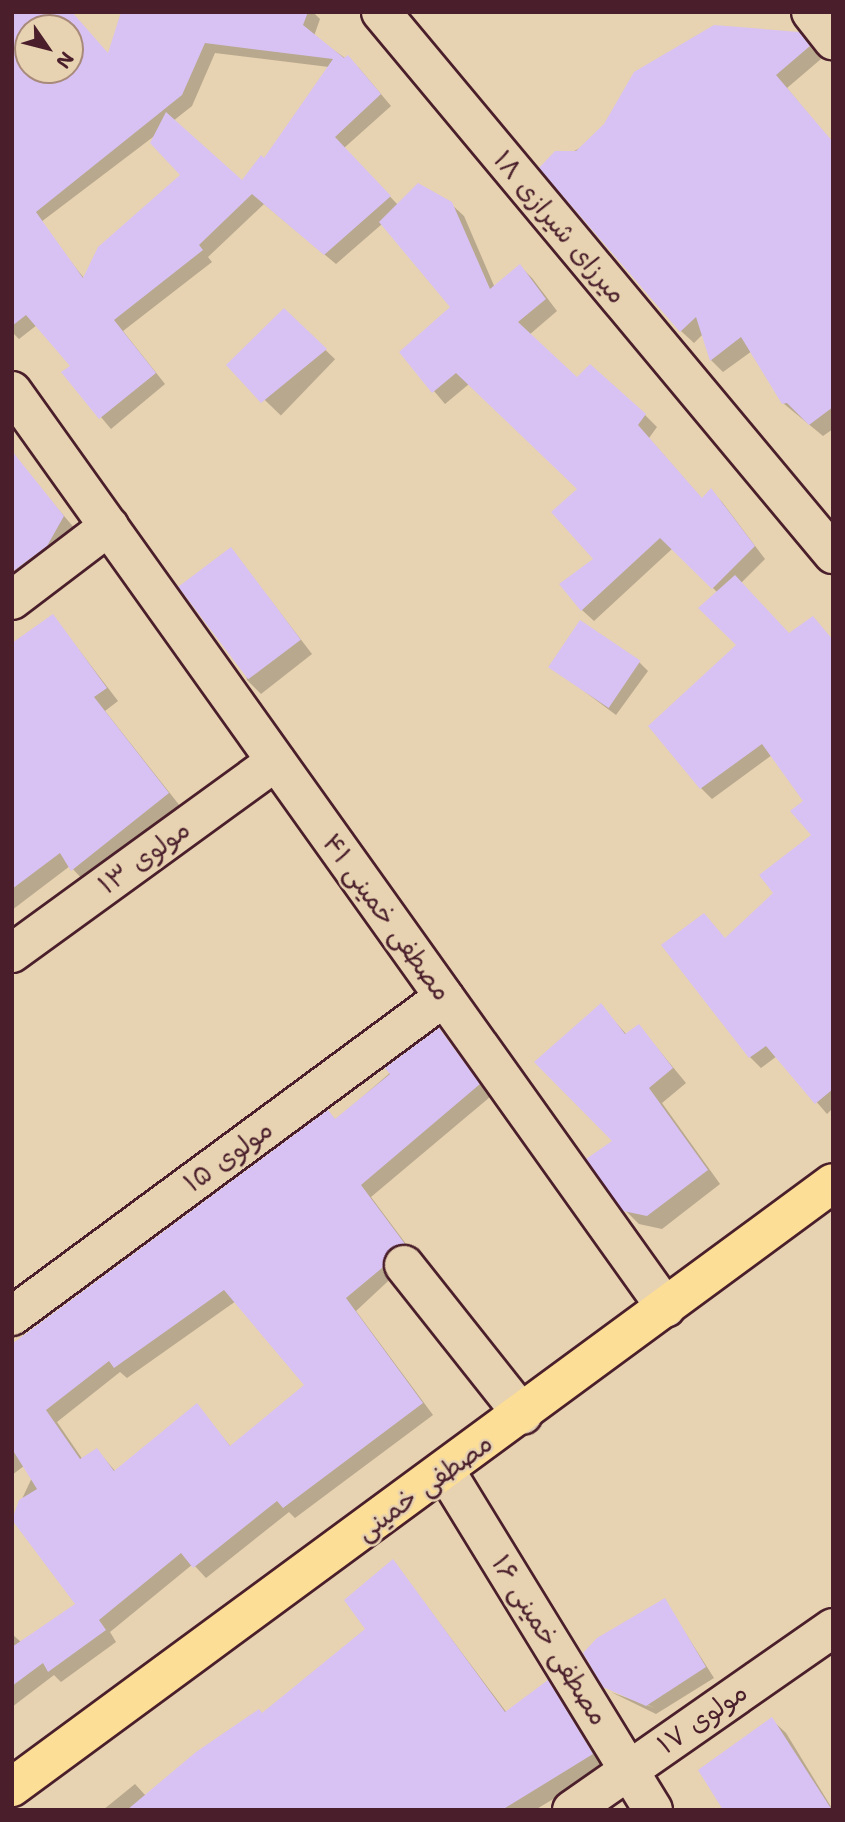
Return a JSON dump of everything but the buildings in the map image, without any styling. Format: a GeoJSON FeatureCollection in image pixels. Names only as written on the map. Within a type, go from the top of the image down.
{"type":"FeatureCollection","features":[{"type":"Feature","properties":{"kind":"main road","name":"مصطفی خمینی"},"geometry":{"type":"LineString","coordinates":[[12,1787],[446,1472],[833,1183]]}},
{"type":"Feature","properties":{"kind":"street","name":"میرزای شیرازی ۱۸"},"geometry":{"type":"LineString","coordinates":[[381,12],[833,554]]}},
{"type":"Feature","properties":{"kind":"street"},"geometry":{"type":"LineString","coordinates":[[811,12],[833,40]]}},
{"type":"Feature","properties":{"kind":"street","name":"مصطفی خمینی ۴۱"},"geometry":{"type":"LineString","coordinates":[[12,391],[666,1308]]}},
{"type":"Feature","properties":{"kind":"street"},"geometry":{"type":"LineString","coordinates":[[12,600],[109,526]]}},
{"type":"Feature","properties":{"kind":"street","name":"مولوی ۱۳"},"geometry":{"type":"LineString","coordinates":[[12,953],[276,761]]}},
{"type":"Feature","properties":{"kind":"street","name":"مولوی ۱۵"},"geometry":{"type":"LineString","coordinates":[[12,1316],[444,997]]}},
{"type":"Feature","properties":{"kind":"street"},"geometry":{"type":"LineString","coordinates":[[404,1265],[523,1415]]}},
{"type":"Feature","properties":{"kind":"street","name":"مصطفی خمینی ۱۶"},"geometry":{"type":"LineString","coordinates":[[446,1472],[653,1810]]}},
{"type":"Feature","properties":{"kind":"street","name":"مولوی ۱۷"},"geometry":{"type":"LineString","coordinates":[[572,1810],[833,1628]]}}]}
